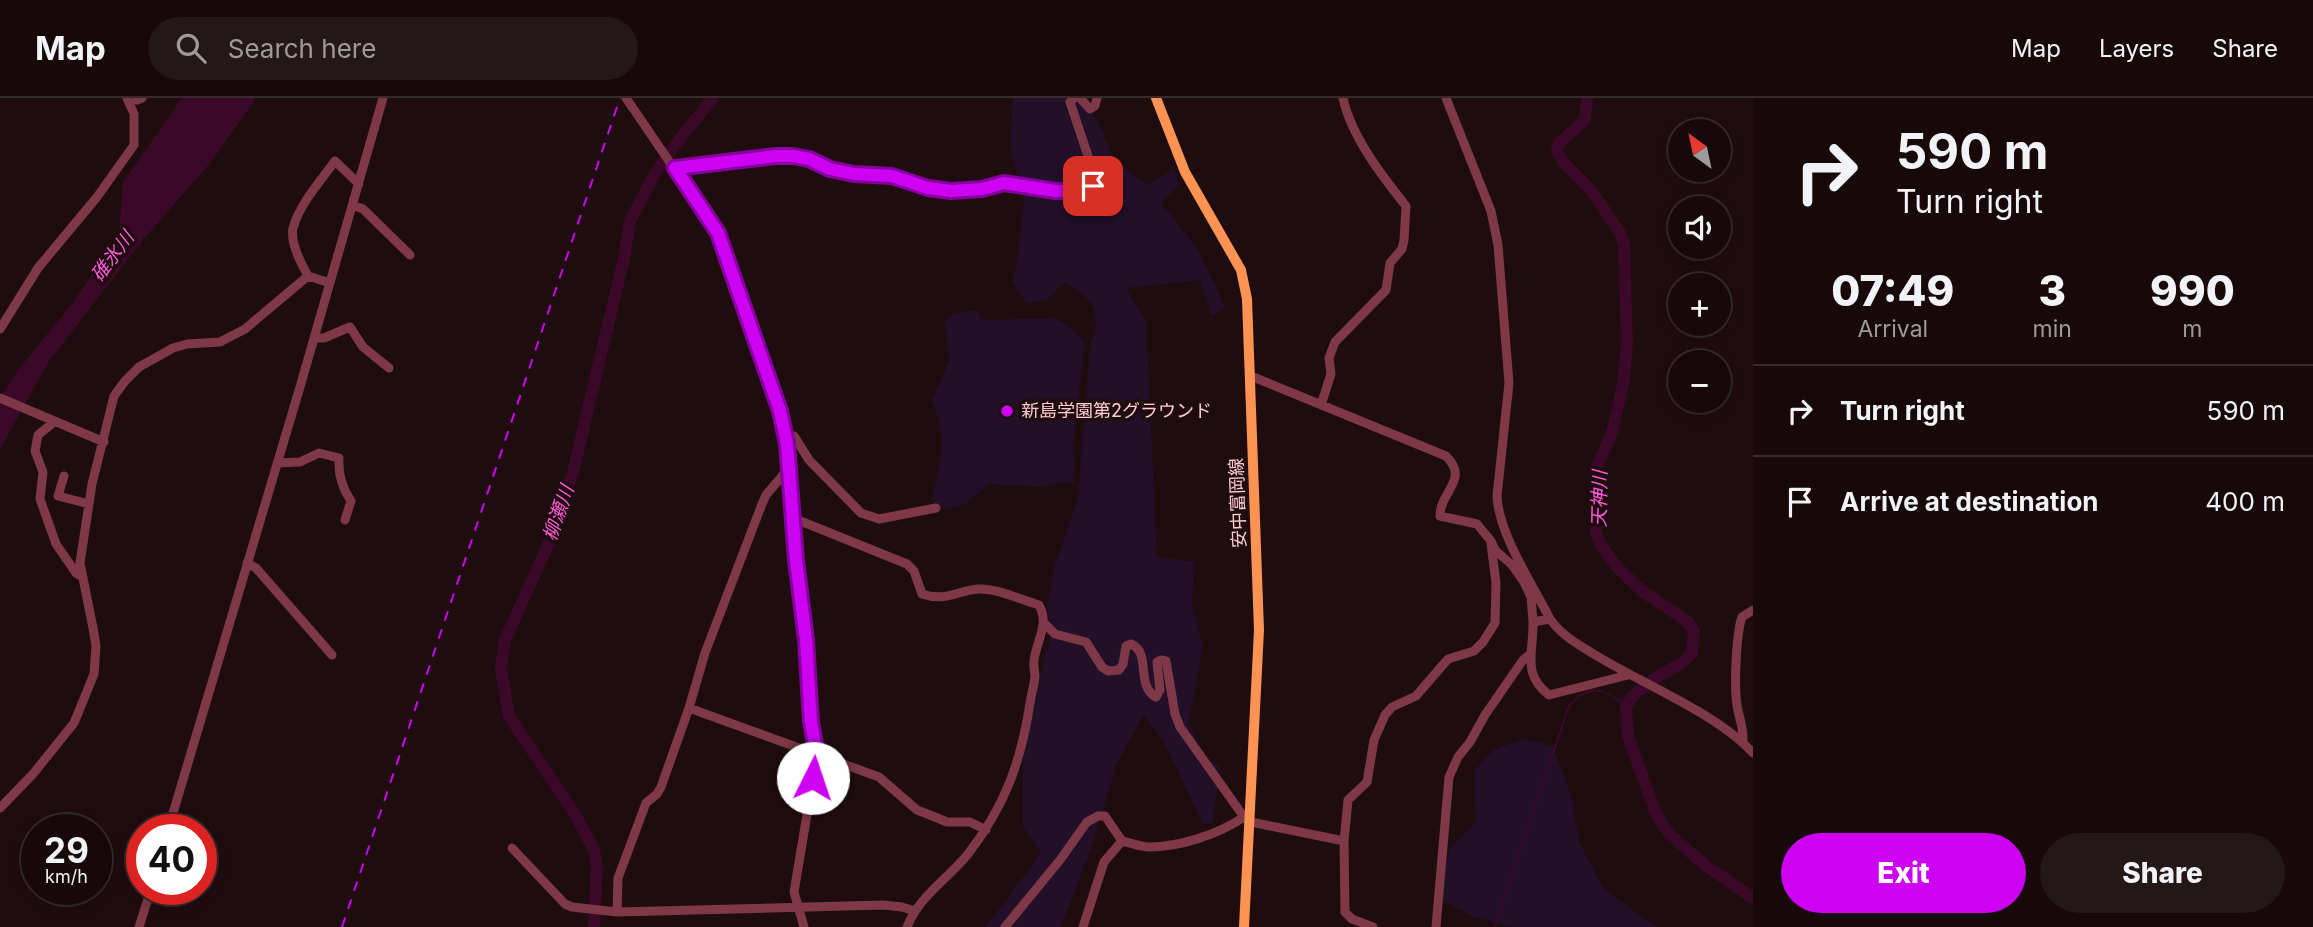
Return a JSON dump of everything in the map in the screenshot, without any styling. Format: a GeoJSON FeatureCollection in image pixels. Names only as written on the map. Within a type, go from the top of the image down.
{"type":"FeatureCollection","features":[{"type":"Feature","properties":{"kind":"main road","name":"安中富岡線"},"geometry":{"type":"LineString","coordinates":[[1156,98],[1185,172],[1241,270],[1248,299],[1259,630],[1247,820],[1244,927]]}},
{"type":"Feature","properties":{"kind":"street"},"geometry":{"type":"LineString","coordinates":[[173,814],[383,98]]}},
{"type":"Feature","properties":{"kind":"street"},"geometry":{"type":"LineString","coordinates":[[626,98],[718,233],[780,411],[786,439],[806,640],[811,722],[817,755],[794,892],[804,927]]}},
{"type":"Feature","properties":{"kind":"street"},"geometry":{"type":"LineString","coordinates":[[674,166],[793,156],[809,159],[830,169],[854,174],[892,176],[928,188],[951,191],[982,189],[1004,183],[1072,191],[1093,186],[1096,180],[1070,102],[1073,98]]}},
{"type":"Feature","properties":{"kind":"street"},"geometry":{"type":"LineString","coordinates":[[1080,98],[1090,109],[1095,106],[1097,98]]}},
{"type":"Feature","properties":{"kind":"street"},"geometry":{"type":"LineString","coordinates":[[1321,405],[1331,374],[1329,358],[1335,342],[1386,290],[1390,262],[1402,249],[1404,240],[1406,206],[1376,169],[1343,98]]}},
{"type":"Feature","properties":{"kind":"street"},"geometry":{"type":"LineString","coordinates":[[1446,98],[1491,211],[1498,245],[1509,383],[1497,496],[1498,510],[1505,530],[1550,619],[1570,639],[1720,726],[1743,742],[1753,753]]}},
{"type":"Feature","properties":{"kind":"street"},"geometry":{"type":"LineString","coordinates":[[0,329],[38,268],[97,197],[134,145],[135,99]]}},
{"type":"Feature","properties":{"kind":"street"},"geometry":{"type":"LineString","coordinates":[[330,283],[308,276],[295,245],[293,229],[308,198],[335,161],[359,184]]}},
{"type":"Feature","properties":{"kind":"street"},"geometry":{"type":"LineString","coordinates":[[353,205],[363,209],[410,255]]}},
{"type":"Feature","properties":{"kind":"street"},"geometry":{"type":"LineString","coordinates":[[0,808],[33,774],[74,723],[94,674],[96,646],[80,563],[89,504],[114,396],[139,367],[173,348],[220,342],[245,329],[308,276]]}},
{"type":"Feature","properties":{"kind":"street"},"geometry":{"type":"LineString","coordinates":[[314,338],[324,338],[350,327],[363,347],[389,368]]}},
{"type":"Feature","properties":{"kind":"street"},"geometry":{"type":"LineString","coordinates":[[1251,376],[1446,456],[1456,469],[1456,478],[1440,507],[1440,516],[1477,524],[1495,550],[1512,565],[1524,582],[1531,597],[1534,641],[1529,656],[1533,677],[1538,686],[1549,695],[1628,675]]}},
{"type":"Feature","properties":{"kind":"street"},"geometry":{"type":"LineString","coordinates":[[0,398],[104,442]]}},
{"type":"Feature","properties":{"kind":"street"},"geometry":{"type":"LineString","coordinates":[[52,421],[38,435],[35,451],[43,472],[40,499],[57,544],[76,573],[83,577]]}},
{"type":"Feature","properties":{"kind":"street"},"geometry":{"type":"LineString","coordinates":[[786,439],[794,436],[809,460],[861,513],[879,519],[936,508]]}},
{"type":"Feature","properties":{"kind":"street"},"geometry":{"type":"LineString","coordinates":[[277,463],[300,462],[319,453],[339,458],[338,470],[345,493],[351,501],[345,520]]}},
{"type":"Feature","properties":{"kind":"street"},"geometry":{"type":"LineString","coordinates":[[613,911],[618,878],[646,803],[661,787],[705,653],[762,504],[766,495],[789,468]]}},
{"type":"Feature","properties":{"kind":"street"},"geometry":{"type":"LineString","coordinates":[[64,476],[58,496],[89,504]]}},
{"type":"Feature","properties":{"kind":"street"},"geometry":{"type":"LineString","coordinates":[[793,518],[908,564],[914,571],[922,594],[946,598],[979,589],[1039,605],[1044,614],[1034,663],[1035,677],[1018,760],[999,808],[967,855],[915,911],[908,927]]}},
{"type":"Feature","properties":{"kind":"street"},"geometry":{"type":"LineString","coordinates":[[1373,927],[1352,919],[1345,912],[1344,841],[1348,800],[1367,782],[1374,740],[1385,715],[1392,707],[1416,696],[1448,659],[1474,651],[1495,623],[1496,583],[1491,541]]}},
{"type":"Feature","properties":{"kind":"street"},"geometry":{"type":"LineString","coordinates":[[247,563],[256,568],[332,655]]}},
{"type":"Feature","properties":{"kind":"street"},"geometry":{"type":"LineString","coordinates":[[1743,742],[1744,728],[1737,704],[1739,633],[1742,617],[1753,610]]}},
{"type":"Feature","properties":{"kind":"street"},"geometry":{"type":"LineString","coordinates":[[1533,622],[1550,619]]}},
{"type":"Feature","properties":{"kind":"street"},"geometry":{"type":"LineString","coordinates":[[1044,623],[1055,634],[1086,642],[1102,667],[1108,671],[1119,670],[1123,664],[1126,646],[1131,644],[1137,647],[1141,653],[1144,682],[1156,697],[1160,694],[1157,662],[1166,661],[1175,714],[1180,727],[1247,820]]}},
{"type":"Feature","properties":{"kind":"street"},"geometry":{"type":"LineString","coordinates":[[1436,927],[1449,777],[1458,757],[1485,715],[1523,660],[1529,656]]}},
{"type":"Feature","properties":{"kind":"street"},"geometry":{"type":"LineString","coordinates":[[689,708],[879,777],[917,810],[947,822],[970,822],[986,830]]}},
{"type":"Feature","properties":{"kind":"street"},"geometry":{"type":"LineString","coordinates":[[1005,927],[1060,860],[1087,822],[1098,816],[1105,816],[1122,841],[1149,847],[1195,840],[1247,820],[1344,841]]}},
{"type":"Feature","properties":{"kind":"street"},"geometry":{"type":"LineString","coordinates":[[1083,927],[1104,862],[1122,841]]}},
{"type":"Feature","properties":{"kind":"street"},"geometry":{"type":"LineString","coordinates":[[512,848],[565,904],[572,907],[613,911],[798,909],[883,905],[902,906],[915,911]]}},
{"type":"Feature","properties":{"kind":"street"},"geometry":{"type":"LineString","coordinates":[[139,927],[146,905]]}},
{"type":"Feature","properties":{"kind":"shaded area"},"geometry":{"type":"Polygon","coordinates":[[[1013,98],[1087,98],[1116,162],[1147,185],[1174,168],[1178,186],[1161,203],[1198,249],[1226,309],[1211,316],[1200,280],[1126,288],[1146,322],[1157,557],[1194,562],[1192,607],[1203,645],[1189,721],[1203,758],[1220,765],[1213,822],[1203,824],[1165,744],[1144,714],[1116,765],[1095,838],[1061,927],[986,927],[1041,853],[1023,827],[1023,759],[1044,658],[1050,643],[1047,605],[1055,564],[1078,499],[1090,346],[1096,324],[1094,310],[1086,297],[1069,285],[1063,283],[1046,300],[1027,303],[1012,283],[1024,199],[1010,148],[1013,98]]]}},
{"type":"Feature","properties":{"kind":"shaded area","name":"新島学園第2グラウンド"},"geometry":{"type":"Polygon","coordinates":[[[977,310],[979,317],[987,320],[1051,318],[1071,328],[1084,345],[1073,448],[1073,484],[1062,482],[1042,487],[988,484],[967,504],[938,510],[932,500],[940,463],[941,440],[932,401],[950,359],[944,322],[954,313],[977,310]]]}},
{"type":"Feature","properties":{"kind":"shaded area"},"geometry":{"type":"Polygon","coordinates":[[[1524,739],[1553,746],[1572,798],[1579,842],[1603,888],[1656,927],[1514,927],[1474,917],[1442,900],[1440,883],[1451,847],[1476,822],[1474,771],[1495,749],[1524,739]]]}},
{"type":"Feature","properties":{"kind":"water","name":"碓氷川"},"geometry":{"type":"Polygon","coordinates":[[[182,98],[256,98],[211,162],[142,241],[49,361],[0,449],[0,397],[74,301],[119,235],[123,182],[182,98]]]}},
{"type":"Feature","properties":{"kind":"waterway","name":"柳瀬川"},"geometry":{"type":"LineString","coordinates":[[594,927],[597,867],[594,850],[576,816],[509,716],[501,669],[505,640],[552,536],[573,472],[624,258],[630,221],[655,173],[713,98]]}},
{"type":"Feature","properties":{"kind":"waterway","name":"天神川"},"geometry":{"type":"LineString","coordinates":[[1587,98],[1585,120],[1559,143],[1557,151],[1563,162],[1591,190],[1620,233],[1624,246],[1627,343],[1623,385],[1612,433],[1597,467],[1599,483],[1596,532],[1600,544],[1617,567],[1642,591],[1687,621],[1694,631],[1692,653],[1682,663],[1654,679],[1634,695],[1626,706],[1628,736],[1656,814],[1669,834],[1705,865],[1753,898]]}},
{"type":"Feature","properties":{"kind":"waterway"},"geometry":{"type":"LineString","coordinates":[[1495,927],[1569,706],[1590,691],[1604,692],[1626,706]]}},
{"type":"Feature","properties":{"kind":"railway"},"geometry":{"type":"LineString","coordinates":[[342,927],[620,98]]}},
{"type":"Feature","properties":{"kind":"place","name":"新島学園第2グラウンド"},"geometry":{"type":"Point","coordinates":[1007,411]}},
{"type":"Feature","properties":{"kind":"route"},"geometry":{"type":"LineString","coordinates":[[813,778],[817,755],[811,722],[787,444],[780,411],[718,233],[675,168],[793,156],[809,159],[830,169],[854,174],[892,176],[928,188],[951,191],[982,189],[1004,183],[1056,191],[1072,191],[1093,186]]}}]}
